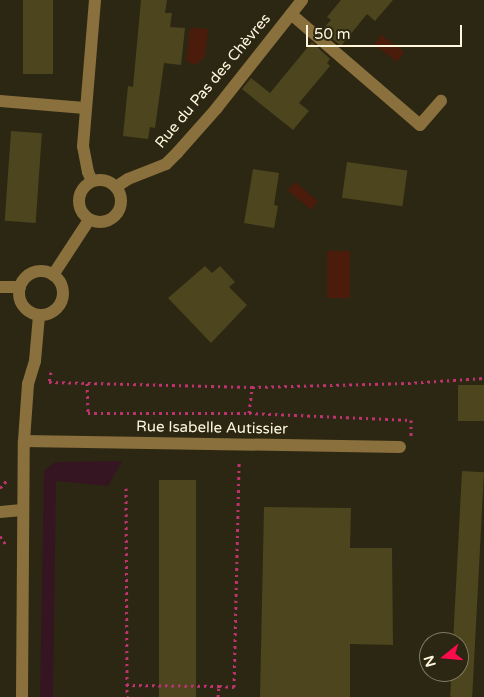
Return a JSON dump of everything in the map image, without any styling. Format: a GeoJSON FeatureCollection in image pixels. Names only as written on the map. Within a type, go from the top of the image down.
{"type":"FeatureCollection","features":[{"type":"Feature","properties":{"kind":"street"},"geometry":{"type":"LineString","coordinates":[[92,181],[82,146],[95,0]]}},
{"type":"Feature","properties":{"kind":"street","name":"Rue du Pas des Chèvres"},"geometry":{"type":"LineString","coordinates":[[116,187],[128,179],[166,164],[177,153],[216,109],[302,0]]}},
{"type":"Feature","properties":{"kind":"street"},"geometry":{"type":"LineString","coordinates":[[291,14],[420,125],[441,101]]}},
{"type":"Feature","properties":{"kind":"street"},"geometry":{"type":"LineString","coordinates":[[0,101],[84,108]]}},
{"type":"Feature","properties":{"kind":"street"},"geometry":{"type":"LineString","coordinates":[[105,180],[116,187],[122,199],[121,206],[114,218],[102,223],[89,220],[80,210],[78,203],[82,190],[92,181],[105,180]]}},
{"type":"Feature","properties":{"kind":"street"},"geometry":{"type":"LineString","coordinates":[[53,275],[89,220]]}},
{"type":"Feature","properties":{"kind":"street"},"geometry":{"type":"LineString","coordinates":[[33,272],[47,272],[53,275],[62,286],[61,300],[52,311],[39,314],[27,310],[20,299],[20,286],[23,280],[33,272]]}},
{"type":"Feature","properties":{"kind":"street"},"geometry":{"type":"LineString","coordinates":[[0,287],[20,286]]}},
{"type":"Feature","properties":{"kind":"street"},"geometry":{"type":"LineString","coordinates":[[22,697],[24,441],[28,384],[34,361],[39,314]]}},
{"type":"Feature","properties":{"kind":"street","name":"Rue Isabelle Autissier"},"geometry":{"type":"LineString","coordinates":[[24,441],[400,447]]}},
{"type":"Feature","properties":{"kind":"street"},"geometry":{"type":"LineString","coordinates":[[0,512],[22,510]]}},
{"type":"Feature","properties":{"kind":"path"},"geometry":{"type":"LineString","coordinates":[[49,382],[252,387],[408,383],[484,378]]}},
{"type":"Feature","properties":{"kind":"path"},"geometry":{"type":"LineString","coordinates":[[87,383],[88,414],[249,413],[410,420],[411,446],[400,447]]}},
{"type":"Feature","properties":{"kind":"path"},"geometry":{"type":"LineString","coordinates":[[249,413],[252,387]]}},
{"type":"Feature","properties":{"kind":"path"},"geometry":{"type":"LineString","coordinates":[[126,685],[234,687],[239,463]]}},
{"type":"Feature","properties":{"kind":"path"},"geometry":{"type":"LineString","coordinates":[[126,488],[126,697]]}},
{"type":"Feature","properties":{"kind":"path"},"geometry":{"type":"LineString","coordinates":[[218,697],[219,686]]}},
{"type":"Feature","properties":{"kind":"shaded area"},"geometry":{"type":"Polygon","coordinates":[[[190,28],[208,29],[205,56],[196,65],[186,61],[190,28]]]}},
{"type":"Feature","properties":{"kind":"shaded area"},"geometry":{"type":"Polygon","coordinates":[[[381,35],[404,52],[397,62],[374,45],[381,35]]]}},
{"type":"Feature","properties":{"kind":"shaded area"},"geometry":{"type":"Polygon","coordinates":[[[295,182],[318,201],[311,210],[288,190],[295,182]]]}},
{"type":"Feature","properties":{"kind":"shaded area"},"geometry":{"type":"Polygon","coordinates":[[[327,251],[350,251],[350,298],[327,298],[327,251]]]}},
{"type":"Feature","properties":{"kind":"shaded area"},"geometry":{"type":"Polygon","coordinates":[[[122,461],[108,486],[56,481],[53,697],[40,697],[44,471],[55,462],[122,461]]]}},
{"type":"Feature","properties":{"kind":"building"},"geometry":{"type":"Polygon","coordinates":[[[23,0],[53,0],[53,74],[23,74],[23,0]]]}},
{"type":"Feature","properties":{"kind":"building"},"geometry":{"type":"Polygon","coordinates":[[[141,0],[167,0],[165,13],[172,13],[170,27],[185,28],[181,65],[164,63],[155,128],[150,127],[148,139],[123,136],[128,86],[133,87],[141,0]]]}},
{"type":"Feature","properties":{"kind":"building"},"geometry":{"type":"Polygon","coordinates":[[[341,0],[393,0],[375,21],[367,14],[341,46],[322,30],[331,20],[327,17],[341,0]]]}},
{"type":"Feature","properties":{"kind":"building"},"geometry":{"type":"Polygon","coordinates":[[[312,42],[330,59],[327,63],[330,66],[299,103],[309,111],[293,130],[242,89],[251,78],[270,93],[312,42]]]}},
{"type":"Feature","properties":{"kind":"building"},"geometry":{"type":"Polygon","coordinates":[[[11,131],[42,133],[36,223],[5,221],[11,131]]]}},
{"type":"Feature","properties":{"kind":"building"},"geometry":{"type":"Polygon","coordinates":[[[347,162],[407,170],[402,206],[342,198],[347,162]]]}},
{"type":"Feature","properties":{"kind":"building"},"geometry":{"type":"Polygon","coordinates":[[[253,169],[279,173],[274,205],[278,206],[274,228],[244,223],[253,169]]]}},
{"type":"Feature","properties":{"kind":"building"},"geometry":{"type":"Polygon","coordinates":[[[205,266],[212,273],[220,266],[235,282],[229,287],[247,305],[211,343],[168,298],[205,266]]]}},
{"type":"Feature","properties":{"kind":"building"},"geometry":{"type":"Polygon","coordinates":[[[458,385],[484,385],[484,421],[458,421],[458,385]]]}},
{"type":"Feature","properties":{"kind":"building"},"geometry":{"type":"Polygon","coordinates":[[[462,471],[484,472],[472,697],[450,697],[451,682],[469,682],[469,632],[454,632],[462,471]]]}},
{"type":"Feature","properties":{"kind":"building"},"geometry":{"type":"Polygon","coordinates":[[[159,480],[196,480],[196,697],[159,697],[159,480]]]}},
{"type":"Feature","properties":{"kind":"building"},"geometry":{"type":"Polygon","coordinates":[[[264,507],[351,508],[350,548],[392,548],[393,645],[350,644],[350,697],[260,697],[264,507]]]}}]}
